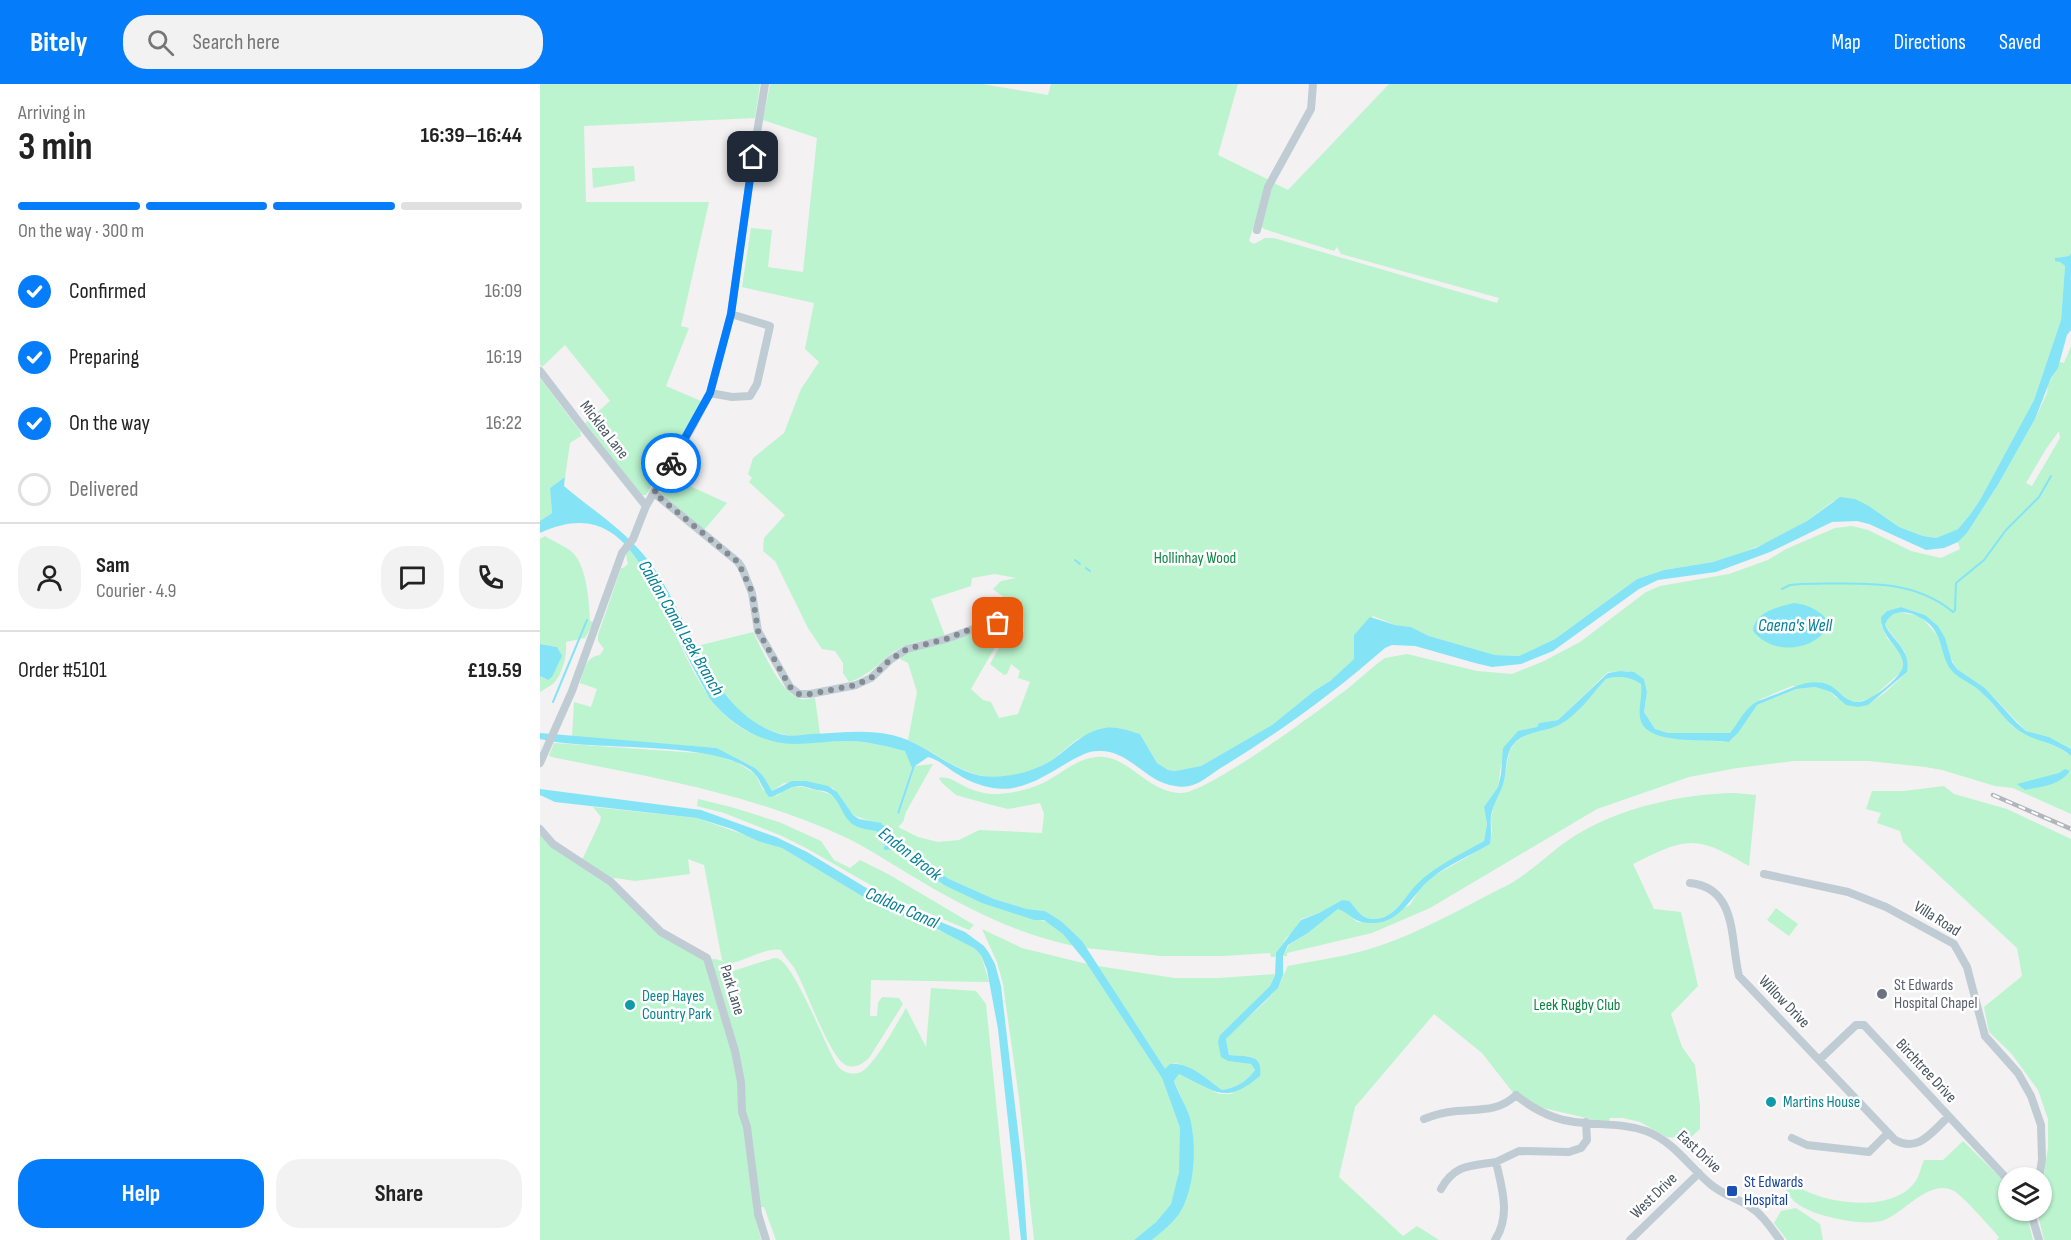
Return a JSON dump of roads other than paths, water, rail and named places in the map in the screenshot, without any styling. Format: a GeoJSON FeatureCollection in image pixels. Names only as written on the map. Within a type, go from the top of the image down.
{"type":"FeatureCollection","features":[{"type":"Feature","properties":{"kind":"street"},"geometry":{"type":"LineString","coordinates":[[542,759],[589,646],[624,549],[633,539],[646,507],[710,393],[731,314],[765,84]]}},
{"type":"Feature","properties":{"kind":"street"},"geometry":{"type":"LineString","coordinates":[[1257,230],[1268,188],[1311,109],[1313,84]]}},
{"type":"Feature","properties":{"kind":"street"},"geometry":{"type":"LineString","coordinates":[[710,393],[732,397],[750,396],[757,384],[770,326],[731,314]]}},
{"type":"Feature","properties":{"kind":"street","name":"Micklea Lane"},"geometry":{"type":"LineString","coordinates":[[540,371],[646,507]]}},
{"type":"Feature","properties":{"kind":"street"},"geometry":{"type":"LineString","coordinates":[[654,493],[738,562],[752,592],[758,631],[790,687],[799,694],[856,685],[871,678],[890,660],[907,649],[946,639],[990,623],[1004,626]]}},
{"type":"Feature","properties":{"kind":"street","name":"Park Lane"},"geometry":{"type":"LineString","coordinates":[[540,829],[553,844],[611,882],[661,932],[707,958],[735,1051],[758,1214],[766,1240]]}},
{"type":"Feature","properties":{"kind":"street","name":"Villa Road"},"geometry":{"type":"LineString","coordinates":[[1764,874],[1848,892],[1886,907],[1953,944],[1967,967],[1985,1036],[2018,1073],[2031,1096],[2041,1125],[2041,1167]]}},
{"type":"Feature","properties":{"kind":"street","name":"Willow Drive"},"geometry":{"type":"LineString","coordinates":[[1690,883],[1711,888],[1720,895],[1732,931],[1738,976],[1888,1133],[1904,1145],[1911,1146],[1920,1142],[1948,1117]]}},
{"type":"Feature","properties":{"kind":"street","name":"Birchtree Drive"},"geometry":{"type":"LineString","coordinates":[[1819,1060],[1856,1025],[1863,1025],[1998,1170]]}},
{"type":"Feature","properties":{"kind":"street","name":"East Drive"},"geometry":{"type":"LineString","coordinates":[[1424,1119],[1454,1111],[1495,1108],[1516,1095],[1526,1104],[1559,1119],[1628,1126],[1648,1131],[1669,1143],[1722,1193],[1750,1207],[1762,1216],[1780,1240]]}},
{"type":"Feature","properties":{"kind":"street"},"geometry":{"type":"LineString","coordinates":[[1441,1189],[1450,1175],[1459,1169],[1496,1162],[1519,1151],[1569,1152],[1581,1148],[1587,1140],[1586,1122]]}},
{"type":"Feature","properties":{"kind":"street"},"geometry":{"type":"LineString","coordinates":[[1792,1138],[1807,1145],[1869,1152],[1888,1133]]}},
{"type":"Feature","properties":{"kind":"street"},"geometry":{"type":"LineString","coordinates":[[1495,1240],[1504,1217],[1502,1186],[1496,1162]]}},
{"type":"Feature","properties":{"kind":"street","name":"West Drive"},"geometry":{"type":"LineString","coordinates":[[1630,1240],[1699,1173]]}},
{"type":"Feature","properties":{"kind":"street"},"geometry":{"type":"LineString","coordinates":[[2033,1221],[2039,1240]]}},
{"type":"Feature","properties":{"kind":"water","name":"Caldon Canal Leek Branch"},"geometry":{"type":"Polygon","coordinates":[[[2071,253],[2071,330],[2067,335],[2058,368],[2051,378],[2035,419],[1999,483],[1967,533],[1958,542],[1944,548],[1926,550],[1869,524],[1857,521],[1832,522],[1770,552],[1716,572],[1658,580],[1639,589],[1553,651],[1521,664],[1492,667],[1415,646],[1392,645],[1385,648],[1287,725],[1193,785],[1178,787],[1165,784],[1128,760],[1109,752],[1087,753],[1034,781],[1004,789],[979,785],[928,757],[915,766],[899,814],[897,813],[912,768],[905,751],[853,741],[781,743],[747,731],[727,717],[710,699],[656,592],[634,555],[620,540],[605,529],[587,523],[565,524],[540,533],[540,521],[552,513],[550,488],[565,477],[564,486],[615,527],[643,554],[659,576],[716,681],[733,704],[754,722],[780,734],[796,736],[862,732],[892,735],[915,744],[970,773],[991,777],[1029,771],[1055,758],[1091,732],[1114,728],[1140,734],[1157,763],[1168,770],[1175,771],[1201,766],[1272,725],[1330,681],[1354,659],[1354,635],[1370,617],[1395,625],[1411,627],[1429,636],[1495,655],[1519,656],[1555,639],[1637,579],[1664,570],[1713,562],[1756,548],[1807,521],[1840,497],[1855,499],[1899,527],[1923,536],[1936,538],[1958,529],[1980,500],[2034,400],[2061,320],[2065,266],[2055,261],[2055,258],[2069,256],[2071,253]]]}},
{"type":"Feature","properties":{"kind":"water","name":"Caena's Well"},"geometry":{"type":"Polygon","coordinates":[[[1794,603],[1814,609],[1826,621],[1826,629],[1819,637],[1795,647],[1780,647],[1766,642],[1753,631],[1754,625],[1762,615],[1794,603]]]}},
{"type":"Feature","properties":{"kind":"water","name":"Endon Brook"},"geometry":{"type":"Polygon","coordinates":[[[1901,607],[1925,615],[1938,626],[1957,669],[1985,688],[2026,731],[2049,737],[2071,749],[2071,756],[2060,748],[2021,732],[2010,723],[1979,690],[1952,671],[1938,636],[1928,622],[1904,612],[1891,616],[1885,625],[1907,658],[1907,672],[1868,705],[1858,707],[1846,705],[1831,692],[1815,687],[1796,689],[1757,705],[1729,742],[1680,739],[1655,734],[1646,729],[1641,721],[1641,684],[1624,677],[1606,679],[1579,710],[1566,721],[1523,737],[1510,749],[1503,785],[1492,811],[1490,844],[1433,877],[1399,913],[1391,918],[1382,922],[1365,923],[1338,909],[1308,933],[1288,945],[1283,956],[1283,975],[1278,988],[1226,1039],[1229,1055],[1248,1056],[1256,1060],[1259,1063],[1260,1076],[1239,1090],[1222,1093],[1179,1074],[1174,1081],[1192,1127],[1194,1154],[1191,1183],[1176,1218],[1152,1240],[1134,1240],[1156,1222],[1171,1204],[1179,1172],[1180,1128],[1162,1078],[1085,961],[1063,934],[1044,920],[1034,920],[982,903],[944,885],[893,849],[884,850],[885,839],[881,833],[860,828],[850,822],[832,795],[825,791],[799,786],[769,797],[754,773],[737,762],[713,755],[653,748],[563,743],[540,739],[540,733],[717,748],[755,768],[772,791],[792,781],[806,781],[828,786],[837,792],[853,815],[859,819],[881,823],[914,856],[949,879],[994,899],[1027,909],[1045,911],[1061,921],[1082,941],[1165,1069],[1170,1064],[1191,1068],[1222,1090],[1241,1083],[1255,1070],[1251,1064],[1228,1061],[1221,1057],[1218,1042],[1220,1035],[1270,986],[1275,975],[1276,953],[1301,920],[1342,900],[1349,901],[1359,913],[1369,919],[1388,915],[1417,884],[1432,872],[1484,841],[1487,824],[1484,807],[1498,787],[1503,748],[1518,731],[1537,727],[1539,723],[1558,720],[1608,673],[1620,671],[1634,672],[1644,679],[1647,692],[1644,712],[1655,729],[1668,733],[1730,733],[1753,704],[1809,683],[1824,683],[1850,700],[1863,701],[1891,683],[1901,671],[1903,660],[1884,631],[1881,617],[1887,611],[1901,607]]]}},
{"type":"Feature","properties":{"kind":"water"},"geometry":{"type":"Polygon","coordinates":[[[540,644],[557,647],[562,656],[552,677],[548,680],[540,676],[540,644]]]}},
{"type":"Feature","properties":{"kind":"water"},"geometry":{"type":"Polygon","coordinates":[[[2065,769],[2070,771],[2066,776],[2050,785],[2025,790],[2017,784],[2059,773],[2065,769]]]}},
{"type":"Feature","properties":{"kind":"water","name":"Caldon Canal"},"geometry":{"type":"Polygon","coordinates":[[[540,789],[701,810],[776,837],[807,852],[883,898],[965,932],[984,946],[995,964],[1001,986],[1022,1165],[1027,1240],[1021,1240],[998,1029],[987,970],[981,955],[974,948],[939,930],[880,907],[782,848],[758,841],[732,829],[697,818],[555,802],[540,795],[540,789]]]}},
{"type":"Feature","properties":{"kind":"waterway"},"geometry":{"type":"LineString","coordinates":[[1782,589],[1790,585],[1801,584],[1881,584],[1919,592],[1953,612],[1956,583],[1984,560],[2006,530],[2039,497],[2051,476]]}},
{"type":"Feature","properties":{"kind":"waterway"},"geometry":{"type":"LineString","coordinates":[[1075,560],[1080,564]]}},
{"type":"Feature","properties":{"kind":"waterway"},"geometry":{"type":"LineString","coordinates":[[1086,568],[1090,571]]}},
{"type":"Feature","properties":{"kind":"waterway"},"geometry":{"type":"LineString","coordinates":[[553,702],[587,620]]}},
{"type":"Feature","properties":{"kind":"railway"},"geometry":{"type":"LineString","coordinates":[[1993,795],[2071,829]]}},
{"type":"Feature","properties":{"kind":"place","name":"St Edwards Hospital Chapel"},"geometry":{"type":"Point","coordinates":[1882,994]}},
{"type":"Feature","properties":{"kind":"place","name":"Deep Hayes Country Park"},"geometry":{"type":"Point","coordinates":[630,1005]}},
{"type":"Feature","properties":{"kind":"place","name":"Martins House"},"geometry":{"type":"Point","coordinates":[1771,1102]}},
{"type":"Feature","properties":{"kind":"place","name":"St Edwards Hospital"},"geometry":{"type":"Point","coordinates":[1732,1191]}},
{"type":"Feature","properties":{"kind":"park label","name":"Hollinhay Wood"},"geometry":{"type":"Point","coordinates":[1195,558]}},
{"type":"Feature","properties":{"kind":"park label","name":"Leek Rugby Club"},"geometry":{"type":"Point","coordinates":[1577,1005]}}]}
